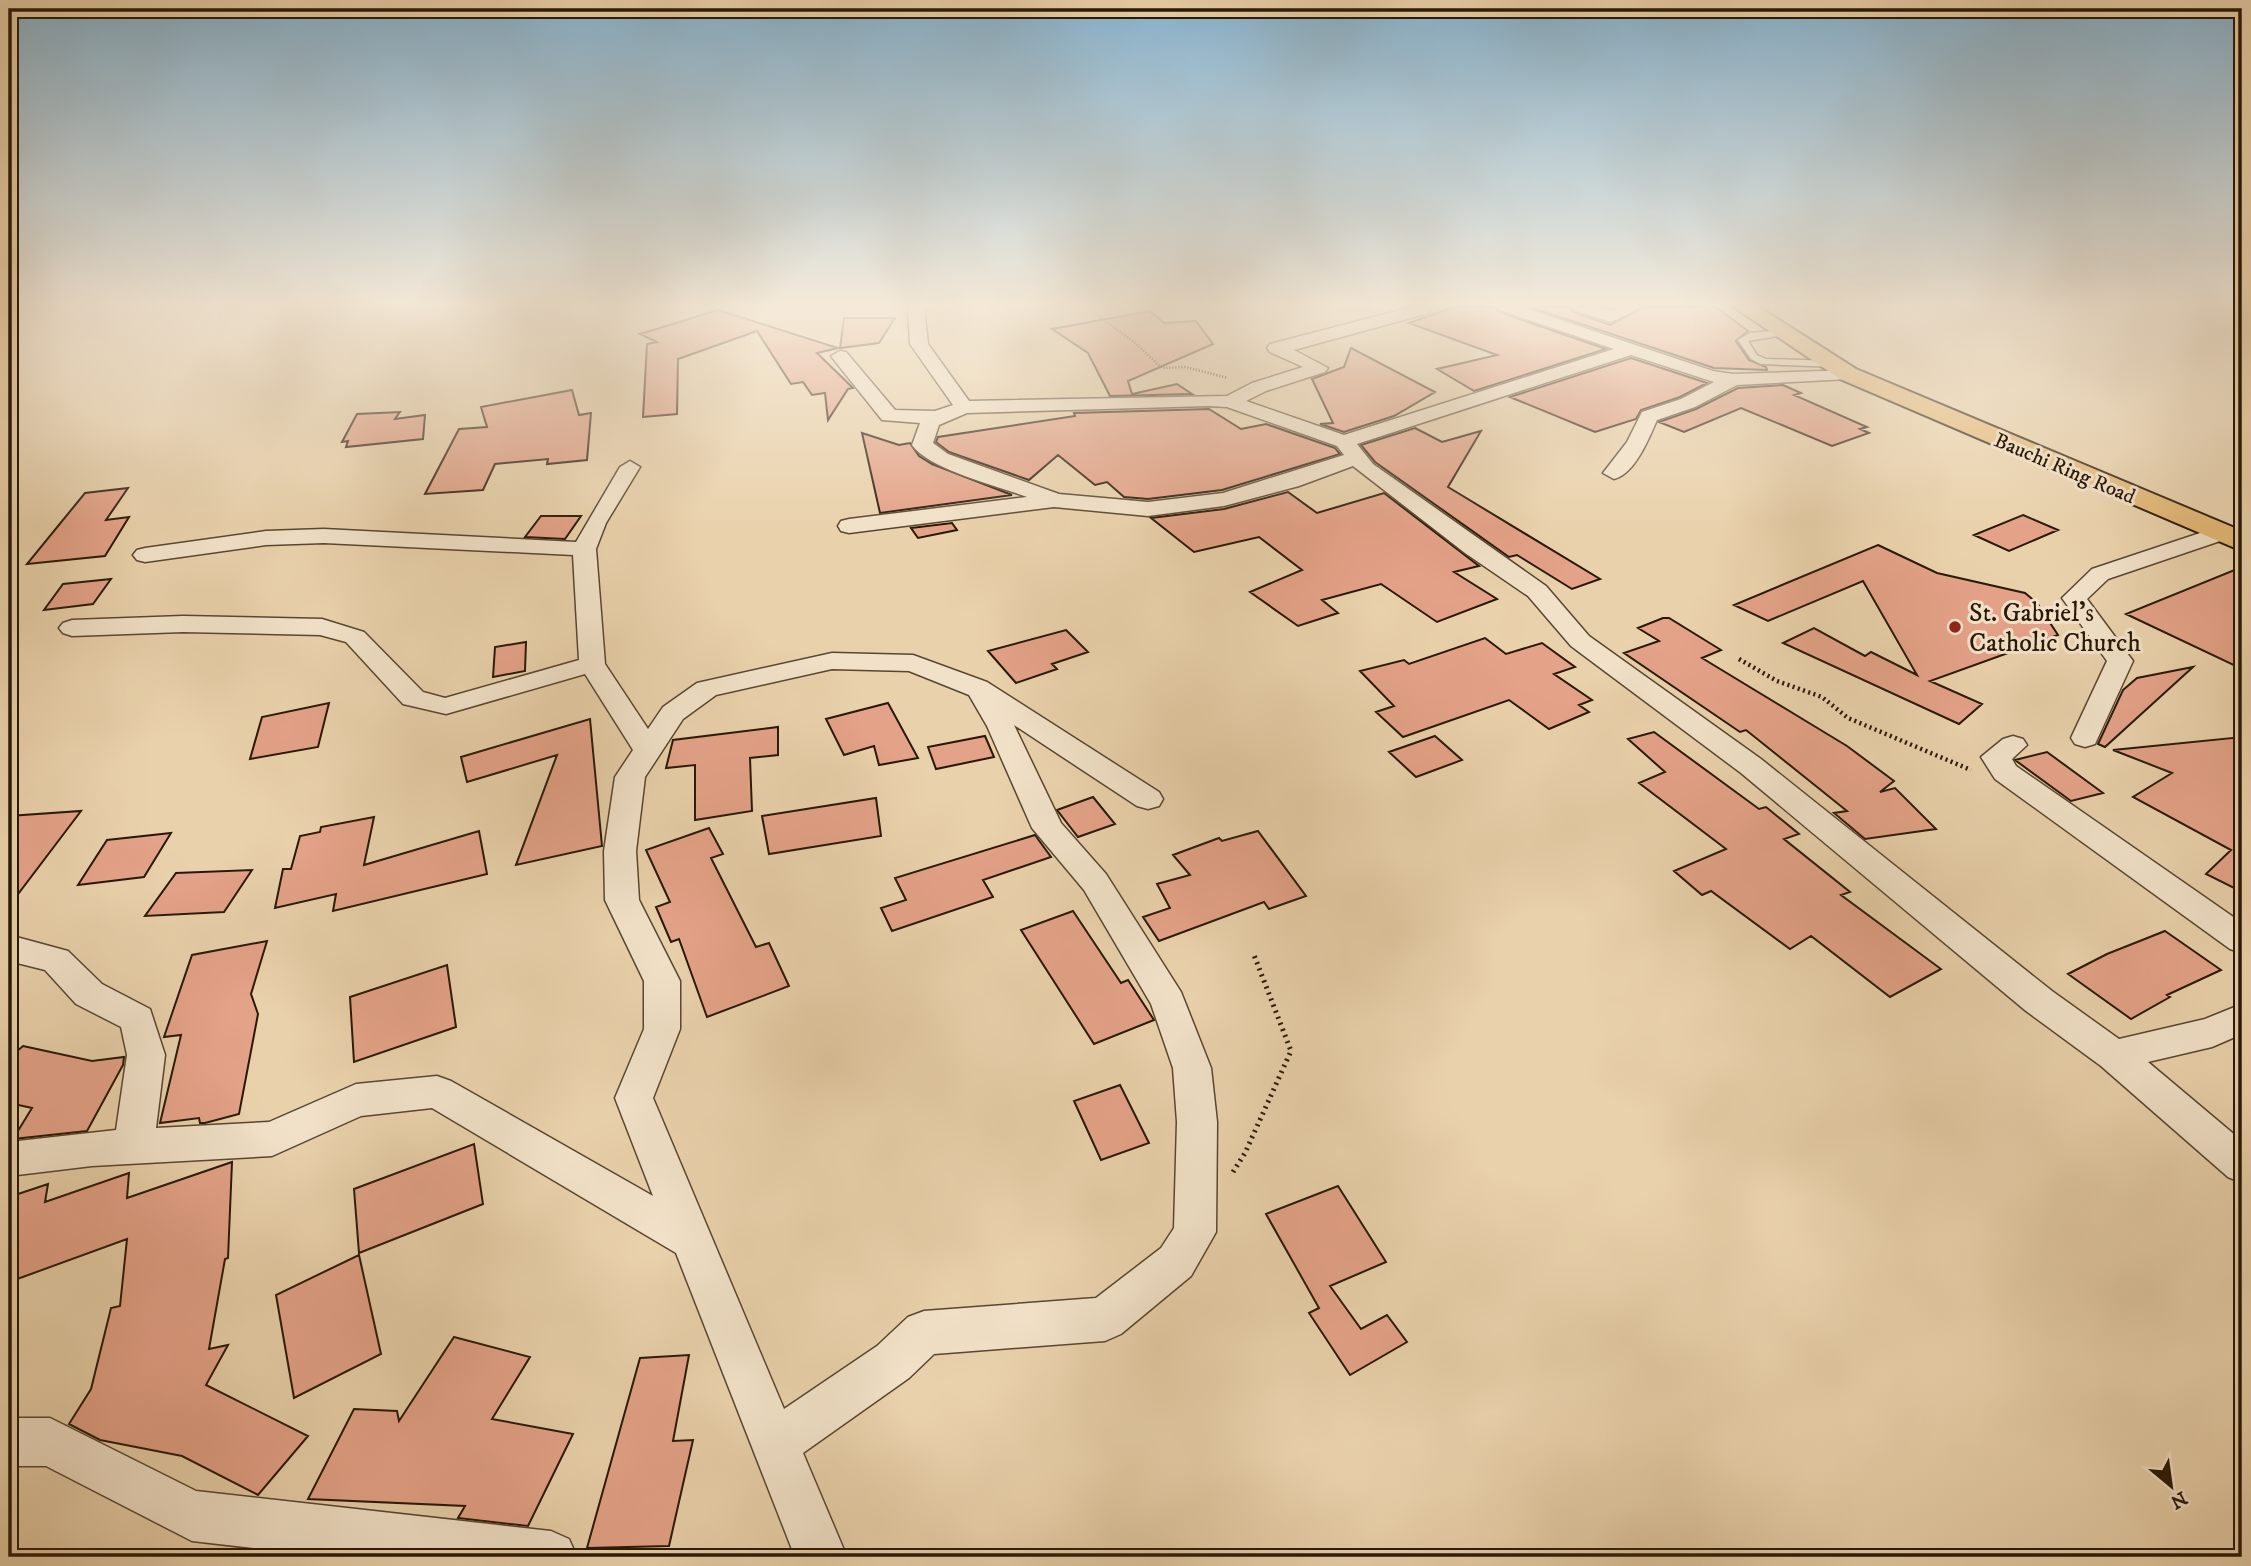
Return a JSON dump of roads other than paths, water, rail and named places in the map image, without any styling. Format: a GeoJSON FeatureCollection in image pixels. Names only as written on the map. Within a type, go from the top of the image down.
{"type":"FeatureCollection","features":[{"type":"Feature","properties":{"kind":"main road","name":"Bauchi Ring Road"},"geometry":{"type":"LineString","coordinates":[[1868,380],[2232,538]]}},
{"type":"Feature","properties":{"kind":"street"},"geometry":{"type":"LineString","coordinates":[[860,380],[889,416],[937,417]]}},
{"type":"Feature","properties":{"kind":"street"},"geometry":{"type":"LineString","coordinates":[[945,380],[964,407]]}},
{"type":"Feature","properties":{"kind":"street"},"geometry":{"type":"LineString","coordinates":[[1230,402],[1259,387],[1281,380]]}},
{"type":"Feature","properties":{"kind":"street"},"geometry":{"type":"LineString","coordinates":[[849,526],[1054,500],[1148,509],[1224,499],[1291,481],[1351,450],[1545,380]]}},
{"type":"Feature","properties":{"kind":"street"},"geometry":{"type":"LineString","coordinates":[[1614,473],[1637,443],[1649,416],[1688,403],[1734,380]]}},
{"type":"Feature","properties":{"kind":"street"},"geometry":{"type":"LineString","coordinates":[[1054,500],[941,458],[922,445],[930,422],[964,407],[1195,400],[1230,402],[1351,450],[1366,468],[1473,548],[1537,591],[1580,641],[1751,766],[2039,1001],[2113,1055],[2242,1165]]}},
{"type":"Feature","properties":{"kind":"street"},"geometry":{"type":"LineString","coordinates":[[630,467],[595,523],[584,549],[592,664],[648,751]]}},
{"type":"Feature","properties":{"kind":"street"},"geometry":{"type":"LineString","coordinates":[[145,555],[266,538],[324,536],[584,549]]}},
{"type":"Feature","properties":{"kind":"street"},"geometry":{"type":"LineString","coordinates":[[2085,737],[2120,661],[2074,598],[2100,574],[2232,538]]}},
{"type":"Feature","properties":{"kind":"street"},"geometry":{"type":"LineString","coordinates":[[72,628],[183,624],[322,627],[355,637],[413,698],[446,706],[592,664]]}},
{"type":"Feature","properties":{"kind":"street"},"geometry":{"type":"LineString","coordinates":[[821,1557],[634,1098],[662,1029],[662,981],[622,900],[620,851],[630,777],[673,713],[707,689],[832,661],[914,663],[977,688],[1149,799]]}},
{"type":"Feature","properties":{"kind":"street"},"geometry":{"type":"LineString","coordinates":[[775,1444],[893,1362],[924,1333],[1105,1319],[1176,1262],[1195,1232],[1197,1122],[1192,1068],[1168,1002],[1094,882],[1048,828],[1001,726],[977,688]]}},
{"type":"Feature","properties":{"kind":"street"},"geometry":{"type":"LineString","coordinates":[[2013,745],[1996,757],[2005,772],[2242,940]]}},
{"type":"Feature","properties":{"kind":"street"},"geometry":{"type":"LineString","coordinates":[[9,948],[56,960],[89,994],[137,1019],[146,1055],[134,1146]]}},
{"type":"Feature","properties":{"kind":"street"},"geometry":{"type":"LineString","coordinates":[[2113,1055],[2212,1032],[2242,1018]]}},
{"type":"Feature","properties":{"kind":"street"},"geometry":{"type":"LineString","coordinates":[[9,1159],[134,1146],[272,1139],[356,1100],[438,1092],[692,1240]]}},
{"type":"Feature","properties":{"kind":"street"},"geometry":{"type":"LineString","coordinates":[[9,1442],[50,1442],[192,1516],[551,1557]]}},
{"type":"Feature","properties":{"kind":"place","name":"St. Gabriel's Catholic Church"},"geometry":{"type":"Point","coordinates":[1955,627]}}]}
